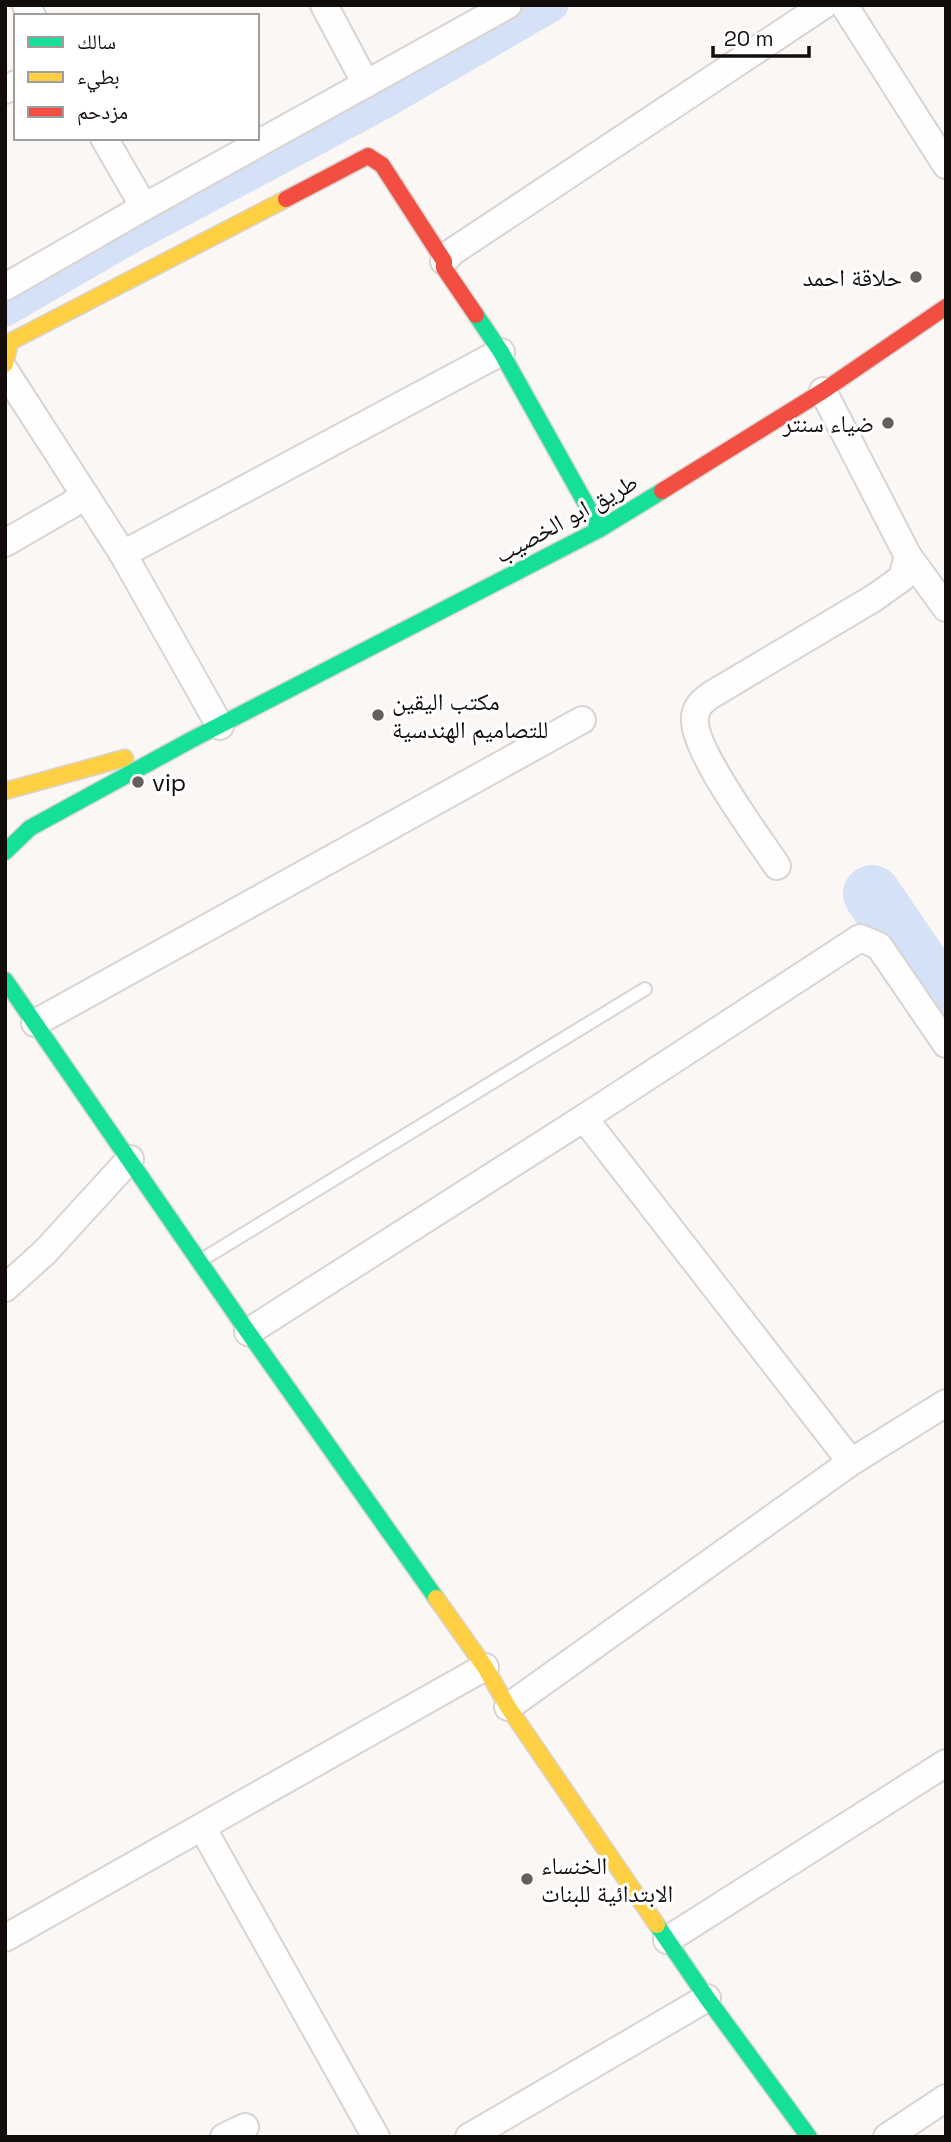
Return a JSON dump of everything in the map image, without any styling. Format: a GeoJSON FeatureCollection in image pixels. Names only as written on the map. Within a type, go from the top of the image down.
{"type":"FeatureCollection","features":[{"type":"Feature","properties":{"kind":"street"},"geometry":{"type":"LineString","coordinates":[[324,5],[366,84]]}},
{"type":"Feature","properties":{"kind":"street"},"geometry":{"type":"LineString","coordinates":[[5,287],[144,206],[366,84],[474,13],[508,5]]}},
{"type":"Feature","properties":{"kind":"street"},"geometry":{"type":"LineString","coordinates":[[444,261],[452,252],[824,5]]}},
{"type":"Feature","properties":{"kind":"street"},"geometry":{"type":"LineString","coordinates":[[844,5],[946,165]]}},
{"type":"Feature","properties":{"kind":"street"},"geometry":{"type":"LineString","coordinates":[[105,140],[144,206]]}},
{"type":"Feature","properties":{"kind":"street"},"geometry":{"type":"LineString","coordinates":[[5,364],[10,342],[368,156],[382,165],[444,261],[444,268],[502,352],[600,529]]}},
{"type":"Feature","properties":{"kind":"street","name":"طريق ابو الخصيب"},"geometry":{"type":"LineString","coordinates":[[5,852],[30,828],[191,740],[600,529],[823,391],[946,307]]}},
{"type":"Feature","properties":{"kind":"street"},"geometry":{"type":"LineString","coordinates":[[124,554],[502,352]]}},
{"type":"Feature","properties":{"kind":"street"},"geometry":{"type":"LineString","coordinates":[[5,371],[124,554],[220,726]]}},
{"type":"Feature","properties":{"kind":"street"},"geometry":{"type":"LineString","coordinates":[[823,391],[908,556],[946,608]]}},
{"type":"Feature","properties":{"kind":"street"},"geometry":{"type":"LineString","coordinates":[[5,543],[86,496]]}},
{"type":"Feature","properties":{"kind":"street"},"geometry":{"type":"LineString","coordinates":[[777,866],[710,762],[699,737],[695,718],[699,704],[874,598],[902,578],[908,556]]}},
{"type":"Feature","properties":{"kind":"street"},"geometry":{"type":"LineString","coordinates":[[36,1023],[582,720]]}},
{"type":"Feature","properties":{"kind":"street","name":"طريق ابو الخصيب"},"geometry":{"type":"LineString","coordinates":[[5,791],[191,740]]}},
{"type":"Feature","properties":{"kind":"street"},"geometry":{"type":"LineString","coordinates":[[248,1332],[860,939],[879,946],[946,1044]]}},
{"type":"Feature","properties":{"kind":"street"},"geometry":{"type":"LineString","coordinates":[[5,980],[248,1332],[485,1667],[508,1707],[707,1998],[809,2137]]}},
{"type":"Feature","properties":{"kind":"street"},"geometry":{"type":"LineString","coordinates":[[584,1118],[851,1462]]}},
{"type":"Feature","properties":{"kind":"street"},"geometry":{"type":"LineString","coordinates":[[5,1288],[45,1252],[130,1158]]}},
{"type":"Feature","properties":{"kind":"street"},"geometry":{"type":"LineString","coordinates":[[508,1707],[851,1462],[946,1403]]}},
{"type":"Feature","properties":{"kind":"street"},"geometry":{"type":"LineString","coordinates":[[5,1938],[485,1667]]}},
{"type":"Feature","properties":{"kind":"street"},"geometry":{"type":"LineString","coordinates":[[667,1940],[946,1763]]}},
{"type":"Feature","properties":{"kind":"street"},"geometry":{"type":"LineString","coordinates":[[202,1827],[376,2137]]}},
{"type":"Feature","properties":{"kind":"street"},"geometry":{"type":"LineString","coordinates":[[469,2137],[707,1998]]}},
{"type":"Feature","properties":{"kind":"street"},"geometry":{"type":"LineString","coordinates":[[887,2137],[946,2098]]}},
{"type":"Feature","properties":{"kind":"lane"},"geometry":{"type":"LineString","coordinates":[[199,1261],[645,989]]}},
{"type":"Feature","properties":{"kind":"waterway"},"geometry":{"type":"LineString","coordinates":[[5,310],[124,241],[381,104],[552,5]]}},
{"type":"Feature","properties":{"kind":"waterway"},"geometry":{"type":"LineString","coordinates":[[872,894],[946,1003]]}},
{"type":"Feature","properties":{"kind":"traffic: fast"},"geometry":{"type":"LineString","coordinates":[[476,315],[501,352],[600,529]]}},
{"type":"Feature","properties":{"kind":"traffic: fast"},"geometry":{"type":"LineString","coordinates":[[5,852],[30,828],[191,740],[600,529],[662,491]]}},
{"type":"Feature","properties":{"kind":"traffic: fast"},"geometry":{"type":"LineString","coordinates":[[5,980],[436,1598]]}},
{"type":"Feature","properties":{"kind":"traffic: fast"},"geometry":{"type":"LineString","coordinates":[[657,1925],[809,2137]]}},
{"type":"Feature","properties":{"kind":"traffic: slow"},"geometry":{"type":"LineString","coordinates":[[5,364],[10,342],[286,199]]}},
{"type":"Feature","properties":{"kind":"traffic: slow"},"geometry":{"type":"LineString","coordinates":[[5,791],[125,758]]}},
{"type":"Feature","properties":{"kind":"traffic: slow"},"geometry":{"type":"LineString","coordinates":[[436,1598],[657,1925]]}},
{"type":"Feature","properties":{"kind":"traffic: jam"},"geometry":{"type":"LineString","coordinates":[[286,199],[368,156],[382,165],[444,261],[444,268],[476,315]]}},
{"type":"Feature","properties":{"kind":"traffic: jam"},"geometry":{"type":"LineString","coordinates":[[662,491],[823,391],[946,307]]}},
{"type":"Feature","properties":{"kind":"place","name":"حلاقة احمد"},"geometry":{"type":"Point","coordinates":[916,277]}},
{"type":"Feature","properties":{"kind":"place","name":"ضياء سنتر"},"geometry":{"type":"Point","coordinates":[888,423]}},
{"type":"Feature","properties":{"kind":"place","name":"مكتب اليقين للتصاميم الهندسية"},"geometry":{"type":"Point","coordinates":[378,715]}},
{"type":"Feature","properties":{"kind":"place","name":"vip"},"geometry":{"type":"Point","coordinates":[138,782]}},
{"type":"Feature","properties":{"kind":"place","name":"الخنساء الابتدائية للبنات"},"geometry":{"type":"Point","coordinates":[527,1879]}}]}
